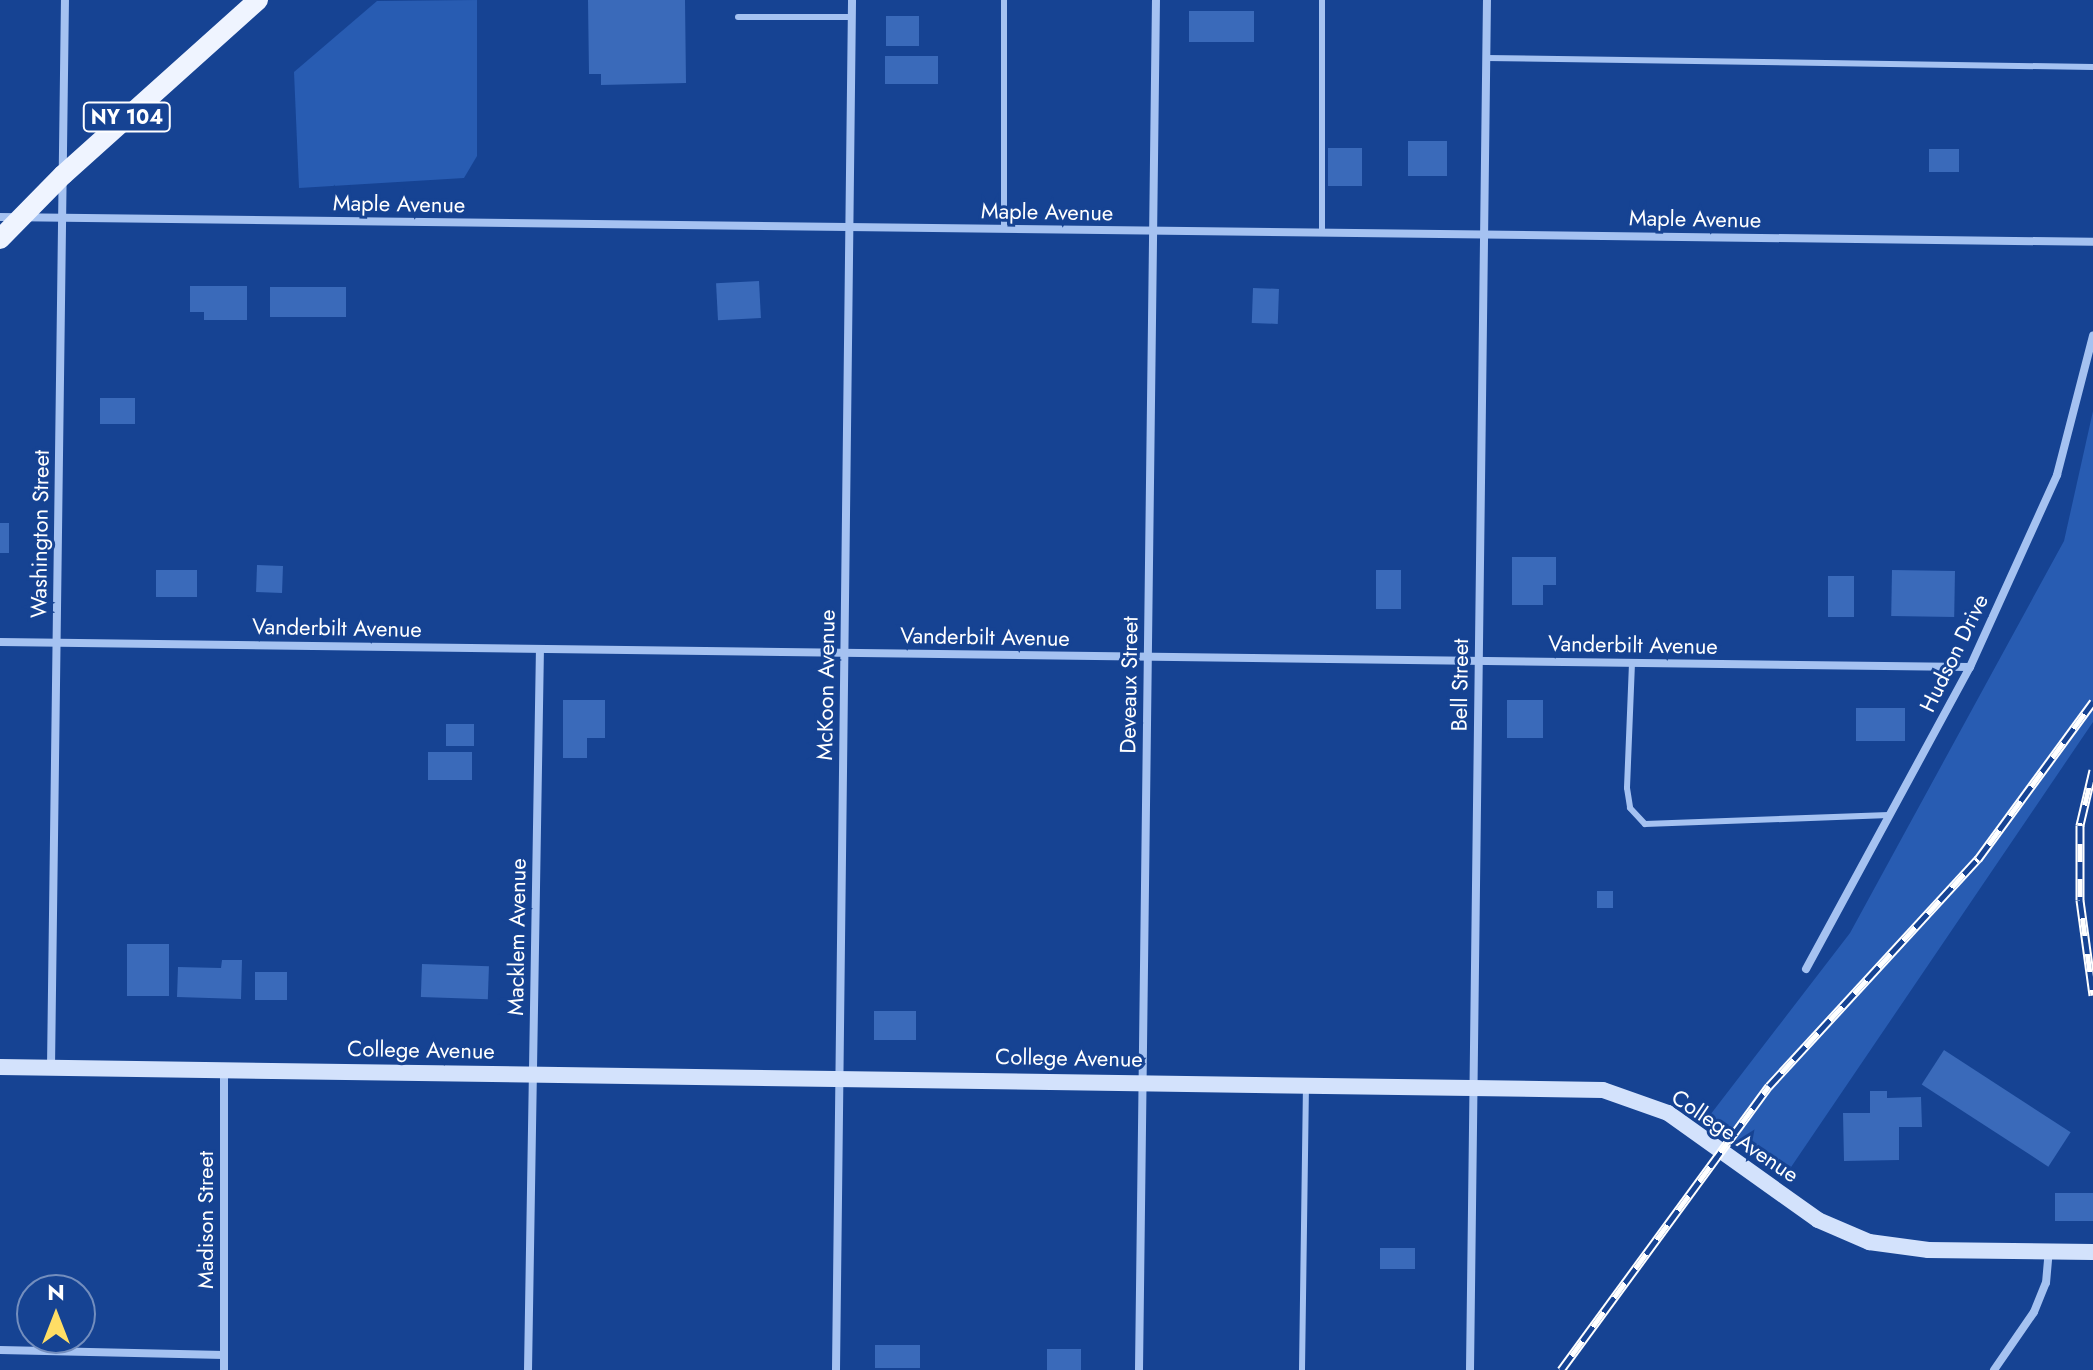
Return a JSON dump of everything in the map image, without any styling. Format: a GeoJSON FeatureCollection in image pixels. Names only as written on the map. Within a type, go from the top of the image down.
{"type":"FeatureCollection","features":[{"type":"Feature","properties":{"kind":"main road","name":"NY 104"},"geometry":{"type":"LineString","coordinates":[[0,239],[10,217],[63,175],[258,0]]}},
{"type":"Feature","properties":{"kind":"main road","name":"College Avenue"},"geometry":{"type":"LineString","coordinates":[[0,1067],[1474,1085],[1603,1090],[1642,1101],[1693,1129],[1818,1220],[1869,1242],[1928,1250],[2093,1252]]}},
{"type":"Feature","properties":{"kind":"street","name":"Washington Street"},"geometry":{"type":"LineString","coordinates":[[51,1068],[65,0]]}},
{"type":"Feature","properties":{"kind":"street","name":"McKoon Avenue"},"geometry":{"type":"LineString","coordinates":[[836,1370],[852,0]]}},
{"type":"Feature","properties":{"kind":"street","name":"Deveaux Street"},"geometry":{"type":"LineString","coordinates":[[1139,1370],[1156,0]]}},
{"type":"Feature","properties":{"kind":"street","name":"Bell Street"},"geometry":{"type":"LineString","coordinates":[[1470,1370],[1487,0]]}},
{"type":"Feature","properties":{"kind":"street","name":"Maple Avenue"},"geometry":{"type":"LineString","coordinates":[[10,217],[2093,242]]}},
{"type":"Feature","properties":{"kind":"street","name":"Hudson Drive"},"geometry":{"type":"LineString","coordinates":[[1806,969],[1970,667],[2057,475],[2093,336]]}},
{"type":"Feature","properties":{"kind":"street","name":"Vanderbilt Avenue"},"geometry":{"type":"LineString","coordinates":[[0,642],[1970,667]]}},
{"type":"Feature","properties":{"kind":"street","name":"Macklem Avenue"},"geometry":{"type":"LineString","coordinates":[[528,1370],[540,649]]}},
{"type":"Feature","properties":{"kind":"street","name":"Madison Street"},"geometry":{"type":"LineString","coordinates":[[224,1070],[224,1370]]}},
{"type":"Feature","properties":{"kind":"street"},"geometry":{"type":"LineString","coordinates":[[1994,1370],[2034,1312],[2046,1283],[2049,1251]]}},
{"type":"Feature","properties":{"kind":"street"},"geometry":{"type":"LineString","coordinates":[[0,1350],[224,1355]]}},
{"type":"Feature","properties":{"kind":"lane"},"geometry":{"type":"LineString","coordinates":[[1004,0],[1004,229]]}},
{"type":"Feature","properties":{"kind":"lane"},"geometry":{"type":"LineString","coordinates":[[1322,0],[1322,233]]}},
{"type":"Feature","properties":{"kind":"lane"},"geometry":{"type":"LineString","coordinates":[[738,17],[851,17]]}},
{"type":"Feature","properties":{"kind":"lane"},"geometry":{"type":"LineString","coordinates":[[1486,58],[2093,67]]}},
{"type":"Feature","properties":{"kind":"lane"},"geometry":{"type":"LineString","coordinates":[[1632,663],[1627,788],[1630,808],[1645,824],[1889,815]]}},
{"type":"Feature","properties":{"kind":"lane"},"geometry":{"type":"LineString","coordinates":[[1302,1370],[1306,1083]]}},
{"type":"Feature","properties":{"kind":"shaded area"},"geometry":{"type":"Polygon","coordinates":[[[477,0],[477,156],[464,178],[299,188],[294,72],[377,1],[477,0]]]}},
{"type":"Feature","properties":{"kind":"shaded area"},"geometry":{"type":"Polygon","coordinates":[[[2093,411],[2093,722],[1785,1176],[1707,1119],[1850,933],[2064,541],[2093,411]]]}},
{"type":"Feature","properties":{"kind":"building"},"geometry":{"type":"Polygon","coordinates":[[[588,0],[685,0],[686,83],[601,85],[601,74],[589,74],[588,0]]]}},
{"type":"Feature","properties":{"kind":"building"},"geometry":{"type":"Polygon","coordinates":[[[1189,11],[1254,11],[1254,42],[1189,42],[1189,11]]]}},
{"type":"Feature","properties":{"kind":"building"},"geometry":{"type":"Polygon","coordinates":[[[886,16],[919,16],[919,46],[886,46],[886,16]]]}},
{"type":"Feature","properties":{"kind":"building"},"geometry":{"type":"Polygon","coordinates":[[[885,56],[938,56],[938,84],[885,84],[885,56]]]}},
{"type":"Feature","properties":{"kind":"building"},"geometry":{"type":"Polygon","coordinates":[[[1408,141],[1447,141],[1447,176],[1408,176],[1408,141]]]}},
{"type":"Feature","properties":{"kind":"building"},"geometry":{"type":"Polygon","coordinates":[[[1328,148],[1362,148],[1362,186],[1328,186],[1328,148]]]}},
{"type":"Feature","properties":{"kind":"building"},"geometry":{"type":"Polygon","coordinates":[[[1929,149],[1959,149],[1959,172],[1929,172],[1929,149]]]}},
{"type":"Feature","properties":{"kind":"building"},"geometry":{"type":"Polygon","coordinates":[[[759,281],[761,318],[718,320],[716,283],[759,281]]]}},
{"type":"Feature","properties":{"kind":"building"},"geometry":{"type":"Polygon","coordinates":[[[190,286],[247,286],[247,320],[204,320],[204,312],[190,312],[190,286]]]}},
{"type":"Feature","properties":{"kind":"building"},"geometry":{"type":"Polygon","coordinates":[[[270,287],[346,287],[346,317],[270,317],[270,287]]]}},
{"type":"Feature","properties":{"kind":"building"},"geometry":{"type":"Polygon","coordinates":[[[1253,288],[1279,289],[1278,324],[1252,323],[1253,288]]]}},
{"type":"Feature","properties":{"kind":"building"},"geometry":{"type":"Polygon","coordinates":[[[100,398],[135,398],[135,424],[100,424],[100,398]]]}},
{"type":"Feature","properties":{"kind":"building"},"geometry":{"type":"Polygon","coordinates":[[[0,523],[9,523],[9,553],[0,553],[0,523]]]}},
{"type":"Feature","properties":{"kind":"building"},"geometry":{"type":"Polygon","coordinates":[[[1512,557],[1556,557],[1556,585],[1543,585],[1543,605],[1512,605],[1512,557]]]}},
{"type":"Feature","properties":{"kind":"building"},"geometry":{"type":"Polygon","coordinates":[[[257,565],[283,566],[282,593],[256,592],[257,565]]]}},
{"type":"Feature","properties":{"kind":"building"},"geometry":{"type":"Polygon","coordinates":[[[156,570],[197,570],[197,597],[156,597],[156,570]]]}},
{"type":"Feature","properties":{"kind":"building"},"geometry":{"type":"Polygon","coordinates":[[[1376,570],[1401,570],[1401,609],[1376,609],[1376,570]]]}},
{"type":"Feature","properties":{"kind":"building"},"geometry":{"type":"Polygon","coordinates":[[[1892,570],[1955,571],[1954,617],[1891,616],[1892,570]]]}},
{"type":"Feature","properties":{"kind":"building"},"geometry":{"type":"Polygon","coordinates":[[[1828,576],[1854,576],[1854,617],[1828,617],[1828,576]]]}},
{"type":"Feature","properties":{"kind":"building"},"geometry":{"type":"Polygon","coordinates":[[[563,700],[605,700],[605,738],[587,738],[587,758],[563,758],[563,700]]]}},
{"type":"Feature","properties":{"kind":"building"},"geometry":{"type":"Polygon","coordinates":[[[1507,700],[1543,700],[1543,738],[1507,738],[1507,700]]]}},
{"type":"Feature","properties":{"kind":"building"},"geometry":{"type":"Polygon","coordinates":[[[1856,708],[1905,708],[1905,741],[1856,741],[1856,708]]]}},
{"type":"Feature","properties":{"kind":"building"},"geometry":{"type":"Polygon","coordinates":[[[446,724],[474,724],[474,746],[446,746],[446,724]]]}},
{"type":"Feature","properties":{"kind":"building"},"geometry":{"type":"Polygon","coordinates":[[[428,752],[472,752],[472,780],[428,780],[428,752]]]}},
{"type":"Feature","properties":{"kind":"building"},"geometry":{"type":"Polygon","coordinates":[[[1597,891],[1613,891],[1613,908],[1597,908],[1597,891]]]}},
{"type":"Feature","properties":{"kind":"building"},"geometry":{"type":"Polygon","coordinates":[[[127,944],[169,944],[169,996],[127,996],[127,944]]]}},
{"type":"Feature","properties":{"kind":"building"},"geometry":{"type":"Polygon","coordinates":[[[222,960],[242,960],[241,999],[177,997],[178,967],[221,968],[222,960]]]}},
{"type":"Feature","properties":{"kind":"building"},"geometry":{"type":"Polygon","coordinates":[[[422,964],[489,966],[488,999],[421,997],[422,964]]]}},
{"type":"Feature","properties":{"kind":"building"},"geometry":{"type":"Polygon","coordinates":[[[255,972],[287,972],[287,1000],[255,1000],[255,972]]]}},
{"type":"Feature","properties":{"kind":"building"},"geometry":{"type":"Polygon","coordinates":[[[874,1011],[916,1011],[916,1040],[874,1040],[874,1011]]]}},
{"type":"Feature","properties":{"kind":"building"},"geometry":{"type":"Polygon","coordinates":[[[1944,1050],[2071,1132],[2048,1167],[1922,1084],[1944,1050]]]}},
{"type":"Feature","properties":{"kind":"building"},"geometry":{"type":"Polygon","coordinates":[[[1870,1091],[1887,1091],[1887,1098],[1921,1097],[1922,1127],[1899,1127],[1899,1160],[1844,1161],[1843,1113],[1870,1113],[1870,1091]]]}},
{"type":"Feature","properties":{"kind":"building"},"geometry":{"type":"Polygon","coordinates":[[[2055,1193],[2093,1193],[2093,1221],[2055,1221],[2055,1193]]]}},
{"type":"Feature","properties":{"kind":"building"},"geometry":{"type":"Polygon","coordinates":[[[1380,1248],[1415,1248],[1415,1269],[1380,1269],[1380,1248]]]}},
{"type":"Feature","properties":{"kind":"building"},"geometry":{"type":"Polygon","coordinates":[[[875,1345],[920,1345],[920,1368],[875,1368],[875,1345]]]}},
{"type":"Feature","properties":{"kind":"building"},"geometry":{"type":"Polygon","coordinates":[[[1047,1349],[1081,1349],[1081,1370],[1047,1370],[1047,1349]]]}},
{"type":"Feature","properties":{"kind":"railway"},"geometry":{"type":"LineString","coordinates":[[1561,1370],[1769,1086],[1978,859],[2093,702]]}},
{"type":"Feature","properties":{"kind":"railway"},"geometry":{"type":"LineString","coordinates":[[2093,770],[2080,825],[2080,900],[2093,995]]}}]}
